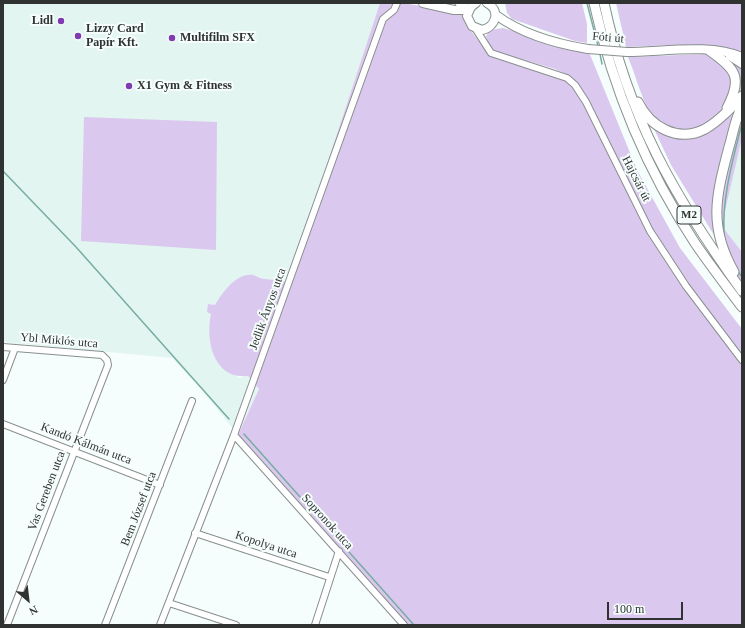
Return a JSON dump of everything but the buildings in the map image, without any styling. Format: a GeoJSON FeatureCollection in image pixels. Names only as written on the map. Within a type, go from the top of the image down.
{"type":"FeatureCollection","features":[{"type":"Feature","properties":{"kind":"highway","name":"M2"},"geometry":{"type":"LineString","coordinates":[[594,3],[603,43],[615,85],[647,161],[696,244],[742,307]]}},
{"type":"Feature","properties":{"kind":"highway","name":"M2"},"geometry":{"type":"LineString","coordinates":[[604,3],[613,42],[640,120],[669,180],[704,239],[742,291]]}},
{"type":"Feature","properties":{"kind":"highway"},"geometry":{"type":"LineString","coordinates":[[457,6],[467,10]]}},
{"type":"Feature","properties":{"kind":"highway"},"geometry":{"type":"LineString","coordinates":[[710,51],[730,66],[735,77],[735,92],[724,113]]}},
{"type":"Feature","properties":{"kind":"highway"},"geometry":{"type":"LineString","coordinates":[[624,77],[648,119],[668,132],[681,134],[699,131],[712,124],[742,96]]}},
{"type":"Feature","properties":{"kind":"highway"},"geometry":{"type":"LineString","coordinates":[[742,106],[721,179],[717,226],[722,247],[742,285]]}},
{"type":"Feature","properties":{"kind":"main road"},"geometry":{"type":"LineString","coordinates":[[423,3],[457,6],[467,10]]}},
{"type":"Feature","properties":{"kind":"main road"},"geometry":{"type":"LineString","coordinates":[[467,10],[476,3]]}},
{"type":"Feature","properties":{"kind":"main road","name":"Fóti út"},"geometry":{"type":"LineString","coordinates":[[487,3],[494,8],[496,15],[512,27],[565,44],[588,49],[627,52],[710,51],[725,52],[742,57]]}},
{"type":"Feature","properties":{"kind":"main road"},"geometry":{"type":"LineString","coordinates":[[467,10],[469,21],[475,28],[512,27]]}},
{"type":"Feature","properties":{"kind":"main road"},"geometry":{"type":"LineString","coordinates":[[488,28],[496,15]]}},
{"type":"Feature","properties":{"kind":"main road"},"geometry":{"type":"LineString","coordinates":[[725,52],[742,64]]}},
{"type":"Feature","properties":{"kind":"street","name":"Jedlik Ányos utca"},"geometry":{"type":"LineString","coordinates":[[160,625],[234,435],[383,20],[394,10],[397,3]]}},
{"type":"Feature","properties":{"kind":"street","name":"Hajcsár út"},"geometry":{"type":"LineString","coordinates":[[475,28],[486,46],[494,54],[558,74],[576,86],[586,102],[650,231],[686,286],[742,360]]}},
{"type":"Feature","properties":{"kind":"street"},"geometry":{"type":"LineString","coordinates":[[486,46],[488,28]]}},
{"type":"Feature","properties":{"kind":"street","name":"Ybl Miklós utca"},"geometry":{"type":"LineString","coordinates":[[3,347],[102,355],[107,360],[108,365]]}},
{"type":"Feature","properties":{"kind":"street"},"geometry":{"type":"LineString","coordinates":[[3,380],[15,348]]}},
{"type":"Feature","properties":{"kind":"street","name":"Vas Gereben utca"},"geometry":{"type":"LineString","coordinates":[[7,625],[108,365]]}},
{"type":"Feature","properties":{"kind":"street","name":"Bem József utca"},"geometry":{"type":"LineString","coordinates":[[105,625],[192,401]]}},
{"type":"Feature","properties":{"kind":"street","name":"Kandó Kálmán utca"},"geometry":{"type":"LineString","coordinates":[[3,424],[160,485]]}},
{"type":"Feature","properties":{"kind":"street","name":"Sopronok utca"},"geometry":{"type":"LineString","coordinates":[[234,435],[404,625]]}},
{"type":"Feature","properties":{"kind":"street","name":"Kopolya utca"},"geometry":{"type":"LineString","coordinates":[[195,533],[329,577]]}},
{"type":"Feature","properties":{"kind":"street"},"geometry":{"type":"LineString","coordinates":[[315,625],[338,551]]}},
{"type":"Feature","properties":{"kind":"street"},"geometry":{"type":"LineString","coordinates":[[168,603],[236,625]]}},
{"type":"Feature","properties":{"kind":"shaded area"},"geometry":{"type":"Polygon","coordinates":[[[3,3],[380,3],[310,216],[286,283],[279,279],[264,279],[253,275],[229,286],[215,305],[208,304],[238,378],[248,376],[259,389],[238,435],[202,390],[172,358],[3,342],[3,3]]]}},
{"type":"Feature","properties":{"kind":"shaded area"},"geometry":{"type":"Polygon","coordinates":[[[380,3],[403,3],[463,13],[467,16],[466,24],[489,55],[554,74],[570,82],[584,103],[621,181],[625,178],[577,84],[568,75],[555,69],[494,51],[488,43],[486,36],[490,30],[503,28],[589,52],[637,170],[680,248],[742,329],[742,625],[407,625],[238,435],[259,389],[248,376],[236,376],[227,372],[214,357],[209,336],[211,314],[207,312],[208,304],[215,305],[231,284],[247,275],[286,282],[310,216],[380,3]]]}},
{"type":"Feature","properties":{"kind":"shaded area"},"geometry":{"type":"Polygon","coordinates":[[[505,3],[582,3],[587,24],[587,43],[575,41],[512,19],[507,13],[505,3]]]}},
{"type":"Feature","properties":{"kind":"shaded area"},"geometry":{"type":"Polygon","coordinates":[[[616,3],[742,3],[742,56],[705,47],[674,45],[626,47],[616,3]]]}},
{"type":"Feature","properties":{"kind":"shaded area"},"geometry":{"type":"Polygon","coordinates":[[[706,54],[721,57],[742,69],[742,90],[718,115],[710,122],[700,127],[690,130],[680,130],[662,124],[649,112],[628,57],[706,54]]]}},
{"type":"Feature","properties":{"kind":"shaded area"},"geometry":{"type":"Polygon","coordinates":[[[742,99],[727,142],[717,240],[671,165],[654,129],[673,138],[694,137],[742,99]]]}},
{"type":"Feature","properties":{"kind":"shaded area"},"geometry":{"type":"Polygon","coordinates":[[[742,113],[742,138],[724,215],[725,230],[742,252],[742,283],[730,263],[723,242],[721,221],[725,177],[742,113]]]}},
{"type":"Feature","properties":{"kind":"shaded area"},"geometry":{"type":"Polygon","coordinates":[[[84,117],[217,122],[216,250],[81,241],[84,117]]]}},
{"type":"Feature","properties":{"kind":"shaded area"},"geometry":{"type":"Polygon","coordinates":[[[742,136],[742,252],[725,230],[724,215],[742,136]]]}},
{"type":"Feature","properties":{"kind":"waterway"},"geometry":{"type":"LineString","coordinates":[[587,3],[598,46]]}},
{"type":"Feature","properties":{"kind":"waterway"},"geometry":{"type":"LineString","coordinates":[[600,54],[602,64]]}},
{"type":"Feature","properties":{"kind":"waterway"},"geometry":{"type":"LineString","coordinates":[[724,235],[726,194],[741,127]]}},
{"type":"Feature","properties":{"kind":"waterway"},"geometry":{"type":"LineString","coordinates":[[3,171],[76,247],[229,419]]}},
{"type":"Feature","properties":{"kind":"waterway"},"geometry":{"type":"LineString","coordinates":[[727,246],[731,256]]}},
{"type":"Feature","properties":{"kind":"waterway"},"geometry":{"type":"LineString","coordinates":[[737,270],[742,277]]}},
{"type":"Feature","properties":{"kind":"waterway"},"geometry":{"type":"LineString","coordinates":[[244,434],[414,625]]}},
{"type":"Feature","properties":{"kind":"place","name":"Lidl"},"geometry":{"type":"Point","coordinates":[61,21]}},
{"type":"Feature","properties":{"kind":"place","name":"Lizzy Card Papír Kft."},"geometry":{"type":"Point","coordinates":[78,36]}},
{"type":"Feature","properties":{"kind":"place","name":"Multifilm SFX"},"geometry":{"type":"Point","coordinates":[172,38]}},
{"type":"Feature","properties":{"kind":"place","name":"X1 Gym & Fitness"},"geometry":{"type":"Point","coordinates":[129,86]}}]}
